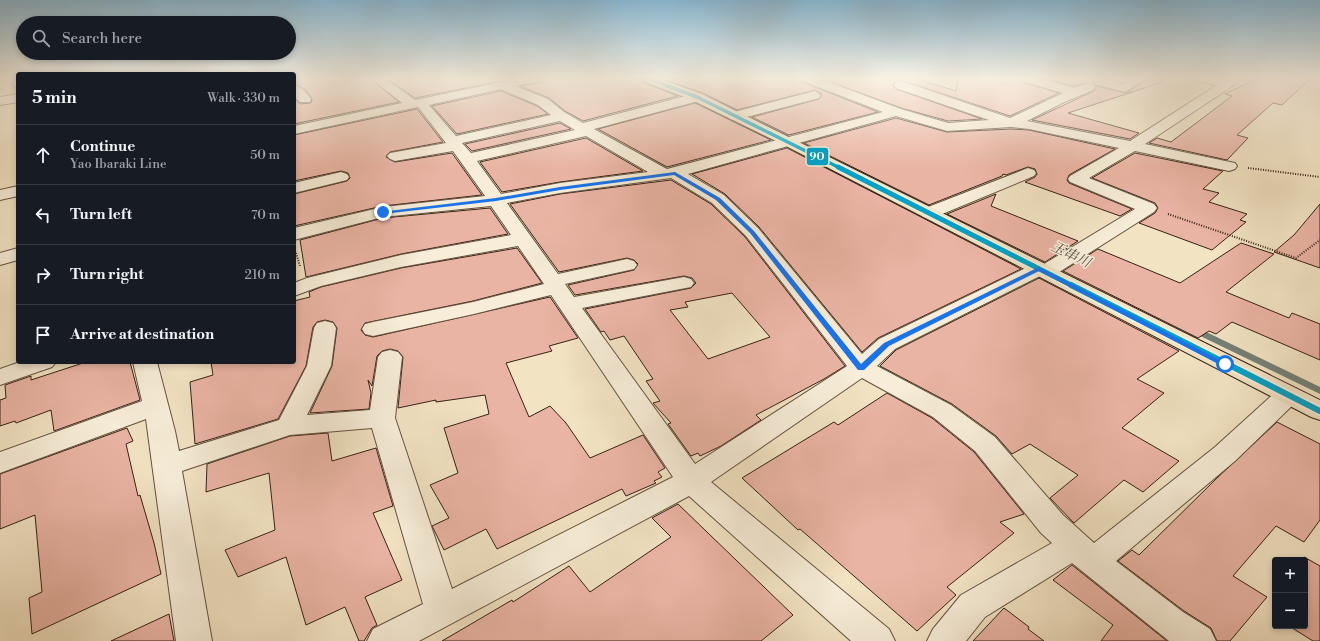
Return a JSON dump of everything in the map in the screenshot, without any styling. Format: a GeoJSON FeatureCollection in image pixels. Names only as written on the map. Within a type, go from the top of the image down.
{"type":"FeatureCollection","features":[{"type":"Feature","properties":{"kind":"main road"},"geometry":{"type":"LineString","coordinates":[[719,108],[789,142],[940,209],[1042,270],[1320,411]]}},
{"type":"Feature","properties":{"kind":"street"},"geometry":{"type":"LineString","coordinates":[[296,130],[394,108]]}},
{"type":"Feature","properties":{"kind":"street"},"geometry":{"type":"LineString","coordinates":[[421,108],[467,158],[691,481],[877,641]]}},
{"type":"Feature","properties":{"kind":"street"},"geometry":{"type":"LineString","coordinates":[[550,108],[561,117],[584,130],[718,199],[752,232],[861,368],[942,411],[986,444],[1052,524],[1084,554],[1171,623],[1198,641]]}},
{"type":"Feature","properties":{"kind":"street"},"geometry":{"type":"LineString","coordinates":[[467,158],[584,130],[660,108]]}},
{"type":"Feature","properties":{"kind":"street"},"geometry":{"type":"LineString","coordinates":[[736,116],[766,108]]}},
{"type":"Feature","properties":{"kind":"street"},"geometry":{"type":"LineString","coordinates":[[885,108],[947,127],[1011,123],[1029,125],[1229,166]]}},
{"type":"Feature","properties":{"kind":"street"},"geometry":{"type":"LineString","coordinates":[[966,108],[1011,123],[1043,108]]}},
{"type":"Feature","properties":{"kind":"street"},"geometry":{"type":"LineString","coordinates":[[1148,208],[1076,179],[1133,146],[1190,108]]}},
{"type":"Feature","properties":{"kind":"street"},"geometry":{"type":"LineString","coordinates":[[296,234],[383,212],[496,200],[560,188],[670,174],[896,112]]}},
{"type":"Feature","properties":{"kind":"street"},"geometry":{"type":"LineString","coordinates":[[395,156],[561,117]]}},
{"type":"Feature","properties":{"kind":"street"},"geometry":{"type":"LineString","coordinates":[[940,209],[1028,173]]}},
{"type":"Feature","properties":{"kind":"street"},"geometry":{"type":"LineString","coordinates":[[296,188],[341,177]]}},
{"type":"Feature","properties":{"kind":"street"},"geometry":{"type":"LineString","coordinates":[[0,195],[16,191]]}},
{"type":"Feature","properties":{"kind":"street"},"geometry":{"type":"LineString","coordinates":[[385,641],[691,481],[861,368],[887,344],[1042,270],[1148,208]]}},
{"type":"Feature","properties":{"kind":"street"},"geometry":{"type":"LineString","coordinates":[[296,289],[314,282],[401,261],[523,239]]}},
{"type":"Feature","properties":{"kind":"street"},"geometry":{"type":"LineString","coordinates":[[0,259],[16,255]]}},
{"type":"Feature","properties":{"kind":"street"},"geometry":{"type":"LineString","coordinates":[[559,291],[627,265]]}},
{"type":"Feature","properties":{"kind":"street"},"geometry":{"type":"LineString","coordinates":[[373,329],[559,291],[684,283]]}},
{"type":"Feature","properties":{"kind":"street"},"geometry":{"type":"LineString","coordinates":[[289,426],[319,366],[325,328]]}},
{"type":"Feature","properties":{"kind":"street"},"geometry":{"type":"LineString","coordinates":[[390,357],[382,418],[442,612]]}},
{"type":"Feature","properties":{"kind":"street"},"geometry":{"type":"LineString","coordinates":[[0,377],[38,364]]}},
{"type":"Feature","properties":{"kind":"street"},"geometry":{"type":"LineString","coordinates":[[146,364],[162,431],[194,641]]}},
{"type":"Feature","properties":{"kind":"street"},"geometry":{"type":"LineString","coordinates":[[945,641],[973,606],[1084,554],[1225,454],[1288,395]]}},
{"type":"Feature","properties":{"kind":"street"},"geometry":{"type":"LineString","coordinates":[[0,463],[156,406]]}},
{"type":"Feature","properties":{"kind":"street"},"geometry":{"type":"LineString","coordinates":[[167,465],[289,426],[382,418]]}},
{"type":"Feature","properties":{"kind":"path"},"geometry":{"type":"LineString","coordinates":[[1229,166],[1320,177]]}},
{"type":"Feature","properties":{"kind":"path"},"geometry":{"type":"LineString","coordinates":[[1148,208],[1296,258],[1320,240]]}},
{"type":"Feature","properties":{"kind":"building"},"geometry":{"type":"Polygon","coordinates":[[[296,108],[371,108],[296,124],[296,108]]]}},
{"type":"Feature","properties":{"kind":"building"},"geometry":{"type":"Polygon","coordinates":[[[434,108],[540,108],[548,114],[457,134],[434,108]]]}},
{"type":"Feature","properties":{"kind":"building"},"geometry":{"type":"Polygon","coordinates":[[[561,108],[633,108],[583,121],[561,108]]]}},
{"type":"Feature","properties":{"kind":"building"},"geometry":{"type":"Polygon","coordinates":[[[677,108],[705,108],[771,140],[667,167],[598,129],[677,108]]]}},
{"type":"Feature","properties":{"kind":"building"},"geometry":{"type":"Polygon","coordinates":[[[733,108],[745,108],[737,110],[733,108]]]}},
{"type":"Feature","properties":{"kind":"building"},"geometry":{"type":"Polygon","coordinates":[[[786,108],[868,108],[878,112],[789,135],[752,117],[786,108]]]}},
{"type":"Feature","properties":{"kind":"building"},"geometry":{"type":"Polygon","coordinates":[[[901,108],[950,108],[982,119],[948,121],[901,108]]]}},
{"type":"Feature","properties":{"kind":"building"},"geometry":{"type":"Polygon","coordinates":[[[986,108],[1027,108],[1010,116],[986,108]]]}},
{"type":"Feature","properties":{"kind":"building"},"geometry":{"type":"Polygon","coordinates":[[[1058,108],[1084,108],[1068,113],[1139,133],[1130,139],[1032,120],[1058,108]]]}},
{"type":"Feature","properties":{"kind":"building"},"geometry":{"type":"Polygon","coordinates":[[[1216,108],[1267,108],[1237,135],[1248,138],[1227,160],[1149,143],[1157,138],[1171,142],[1216,108]]]}},
{"type":"Feature","properties":{"kind":"building"},"geometry":{"type":"Polygon","coordinates":[[[417,109],[443,142],[390,152],[386,157],[395,162],[452,153],[482,195],[383,206],[296,226],[296,194],[347,181],[350,178],[348,173],[341,171],[296,181],[296,135],[417,109]]]}},
{"type":"Feature","properties":{"kind":"building"},"geometry":{"type":"Polygon","coordinates":[[[896,118],[947,132],[1011,129],[1029,130],[1115,149],[1069,175],[1067,180],[1069,183],[1132,209],[1120,216],[1025,182],[1035,177],[1037,174],[1035,169],[1028,167],[1006,175],[1003,174],[1002,176],[929,205],[804,143],[896,118]]]}},
{"type":"Feature","properties":{"kind":"building"},"geometry":{"type":"Polygon","coordinates":[[[560,123],[571,129],[472,151],[465,144],[560,123]]]}},
{"type":"Feature","properties":{"kind":"building"},"geometry":{"type":"Polygon","coordinates":[[[586,138],[643,171],[560,182],[502,192],[480,162],[586,138]]]}},
{"type":"Feature","properties":{"kind":"building"},"geometry":{"type":"Polygon","coordinates":[[[787,148],[1021,269],[878,338],[862,352],[759,227],[725,194],[692,174],[787,148]]]}},
{"type":"Feature","properties":{"kind":"building"},"geometry":{"type":"Polygon","coordinates":[[[1135,153],[1223,171],[1203,189],[1219,193],[1209,202],[1247,214],[1240,220],[1246,222],[1212,250],[1139,223],[1155,213],[1158,208],[1155,203],[1092,178],[1135,153]]]}},
{"type":"Feature","properties":{"kind":"building"},"geometry":{"type":"Polygon","coordinates":[[[671,180],[711,204],[745,237],[845,366],[824,379],[756,415],[761,420],[721,446],[700,456],[698,453],[691,456],[668,424],[671,423],[653,403],[660,401],[646,381],[653,379],[624,336],[610,340],[604,331],[601,332],[585,309],[691,288],[696,283],[692,278],[684,276],[575,295],[568,285],[634,270],[638,264],[634,260],[627,258],[559,272],[510,204],[560,194],[671,180]],[[732,293],[685,302],[688,307],[670,310],[708,359],[770,337],[732,293]]]}},
{"type":"Feature","properties":{"kind":"building"},"geometry":{"type":"Polygon","coordinates":[[[996,194],[991,206],[1078,241],[1045,262],[947,214],[996,194]]]}},
{"type":"Feature","properties":{"kind":"building"},"geometry":{"type":"Polygon","coordinates":[[[1320,204],[1320,268],[1274,252],[1294,235],[1320,204]]]}},
{"type":"Feature","properties":{"kind":"building"},"geometry":{"type":"Polygon","coordinates":[[[490,208],[508,234],[401,254],[306,277],[300,240],[383,218],[490,208]]]}},
{"type":"Feature","properties":{"kind":"building"},"geometry":{"type":"Polygon","coordinates":[[[1241,243],[1274,254],[1226,292],[1289,318],[1292,313],[1320,324],[1320,360],[1232,322],[1216,334],[1209,331],[1198,338],[1063,271],[1098,249],[1180,283],[1241,243]]]}},
{"type":"Feature","properties":{"kind":"building"},"geometry":{"type":"Polygon","coordinates":[[[517,248],[542,283],[473,301],[365,323],[361,330],[365,335],[373,337],[550,297],[578,338],[549,346],[552,351],[506,363],[529,417],[550,406],[566,423],[590,458],[643,435],[665,468],[658,472],[662,477],[654,481],[656,483],[626,496],[622,489],[497,549],[486,529],[444,550],[432,526],[449,518],[430,485],[458,473],[444,428],[489,414],[485,395],[436,402],[436,400],[398,408],[403,357],[398,351],[390,349],[382,351],[377,356],[372,386],[368,380],[371,393],[369,409],[310,413],[332,366],[337,328],[333,322],[325,320],[317,322],[313,327],[306,366],[278,419],[195,444],[190,382],[213,375],[211,364],[296,364],[296,300],[310,297],[309,292],[321,287],[401,268],[517,248]]]}},
{"type":"Feature","properties":{"kind":"building"},"geometry":{"type":"Polygon","coordinates":[[[1039,278],[1179,351],[1137,379],[1164,393],[1122,428],[1179,461],[1143,492],[1124,480],[1074,523],[1050,498],[1078,475],[1030,444],[1012,454],[996,436],[952,404],[880,366],[896,350],[1039,278]]]}},
{"type":"Feature","properties":{"kind":"building"},"geometry":{"type":"Polygon","coordinates":[[[80,364],[131,364],[140,400],[54,431],[51,410],[16,423],[15,421],[0,426],[0,400],[6,398],[5,385],[31,376],[31,380],[80,364]]]}},
{"type":"Feature","properties":{"kind":"building"},"geometry":{"type":"Polygon","coordinates":[[[887,393],[932,418],[974,452],[1024,514],[1000,522],[1014,533],[947,587],[956,595],[917,631],[800,529],[798,530],[742,478],[834,422],[838,425],[887,393]]]}},
{"type":"Feature","properties":{"kind":"building"},"geometry":{"type":"Polygon","coordinates":[[[1277,422],[1320,444],[1320,520],[1304,542],[1276,526],[1233,576],[1267,597],[1230,641],[1217,641],[1211,628],[1184,611],[1118,561],[1132,550],[1139,555],[1217,478],[1277,422]]]}},
{"type":"Feature","properties":{"kind":"building"},"geometry":{"type":"Polygon","coordinates":[[[127,428],[133,441],[126,444],[138,496],[140,495],[161,574],[32,634],[29,598],[42,592],[35,515],[0,529],[0,474],[127,428]]]}},
{"type":"Feature","properties":{"kind":"building"},"geometry":{"type":"Polygon","coordinates":[[[328,433],[332,461],[376,448],[393,506],[373,513],[402,580],[365,597],[377,625],[372,628],[364,641],[359,641],[345,607],[306,625],[286,557],[238,577],[225,550],[275,530],[269,473],[206,492],[207,464],[290,436],[328,433]]]}},
{"type":"Feature","properties":{"kind":"building"},"geometry":{"type":"Polygon","coordinates":[[[678,504],[793,615],[761,641],[442,641],[512,600],[513,602],[569,566],[590,592],[671,537],[652,518],[678,504]]]}},
{"type":"Feature","properties":{"kind":"building"},"geometry":{"type":"Polygon","coordinates":[[[1308,559],[1320,566],[1320,641],[1313,641],[1294,629],[1308,629],[1308,559]]]}},
{"type":"Feature","properties":{"kind":"building"},"geometry":{"type":"Polygon","coordinates":[[[1072,565],[1167,641],[1101,641],[1113,625],[1053,580],[1072,565]]]}},
{"type":"Feature","properties":{"kind":"building"},"geometry":{"type":"Polygon","coordinates":[[[1004,608],[1029,627],[1028,629],[1044,641],[973,641],[1004,608]]]}},
{"type":"Feature","properties":{"kind":"building"},"geometry":{"type":"Polygon","coordinates":[[[169,614],[174,641],[111,641],[169,614]]]}},
{"type":"Feature","properties":{"kind":"waterway","name":"玉串川"},"geometry":{"type":"LineString","coordinates":[[1195,330],[1320,391]]}},
{"type":"Feature","properties":{"kind":"transit line","name":"90"},"geometry":{"type":"LineString","coordinates":[[719,108],[1320,411]]}},
{"type":"Feature","properties":{"kind":"route"},"geometry":{"type":"LineString","coordinates":[[383,212],[496,200],[560,188],[675,173],[718,199],[752,232],[861,368],[887,344],[1039,269],[1225,364]]}}]}
